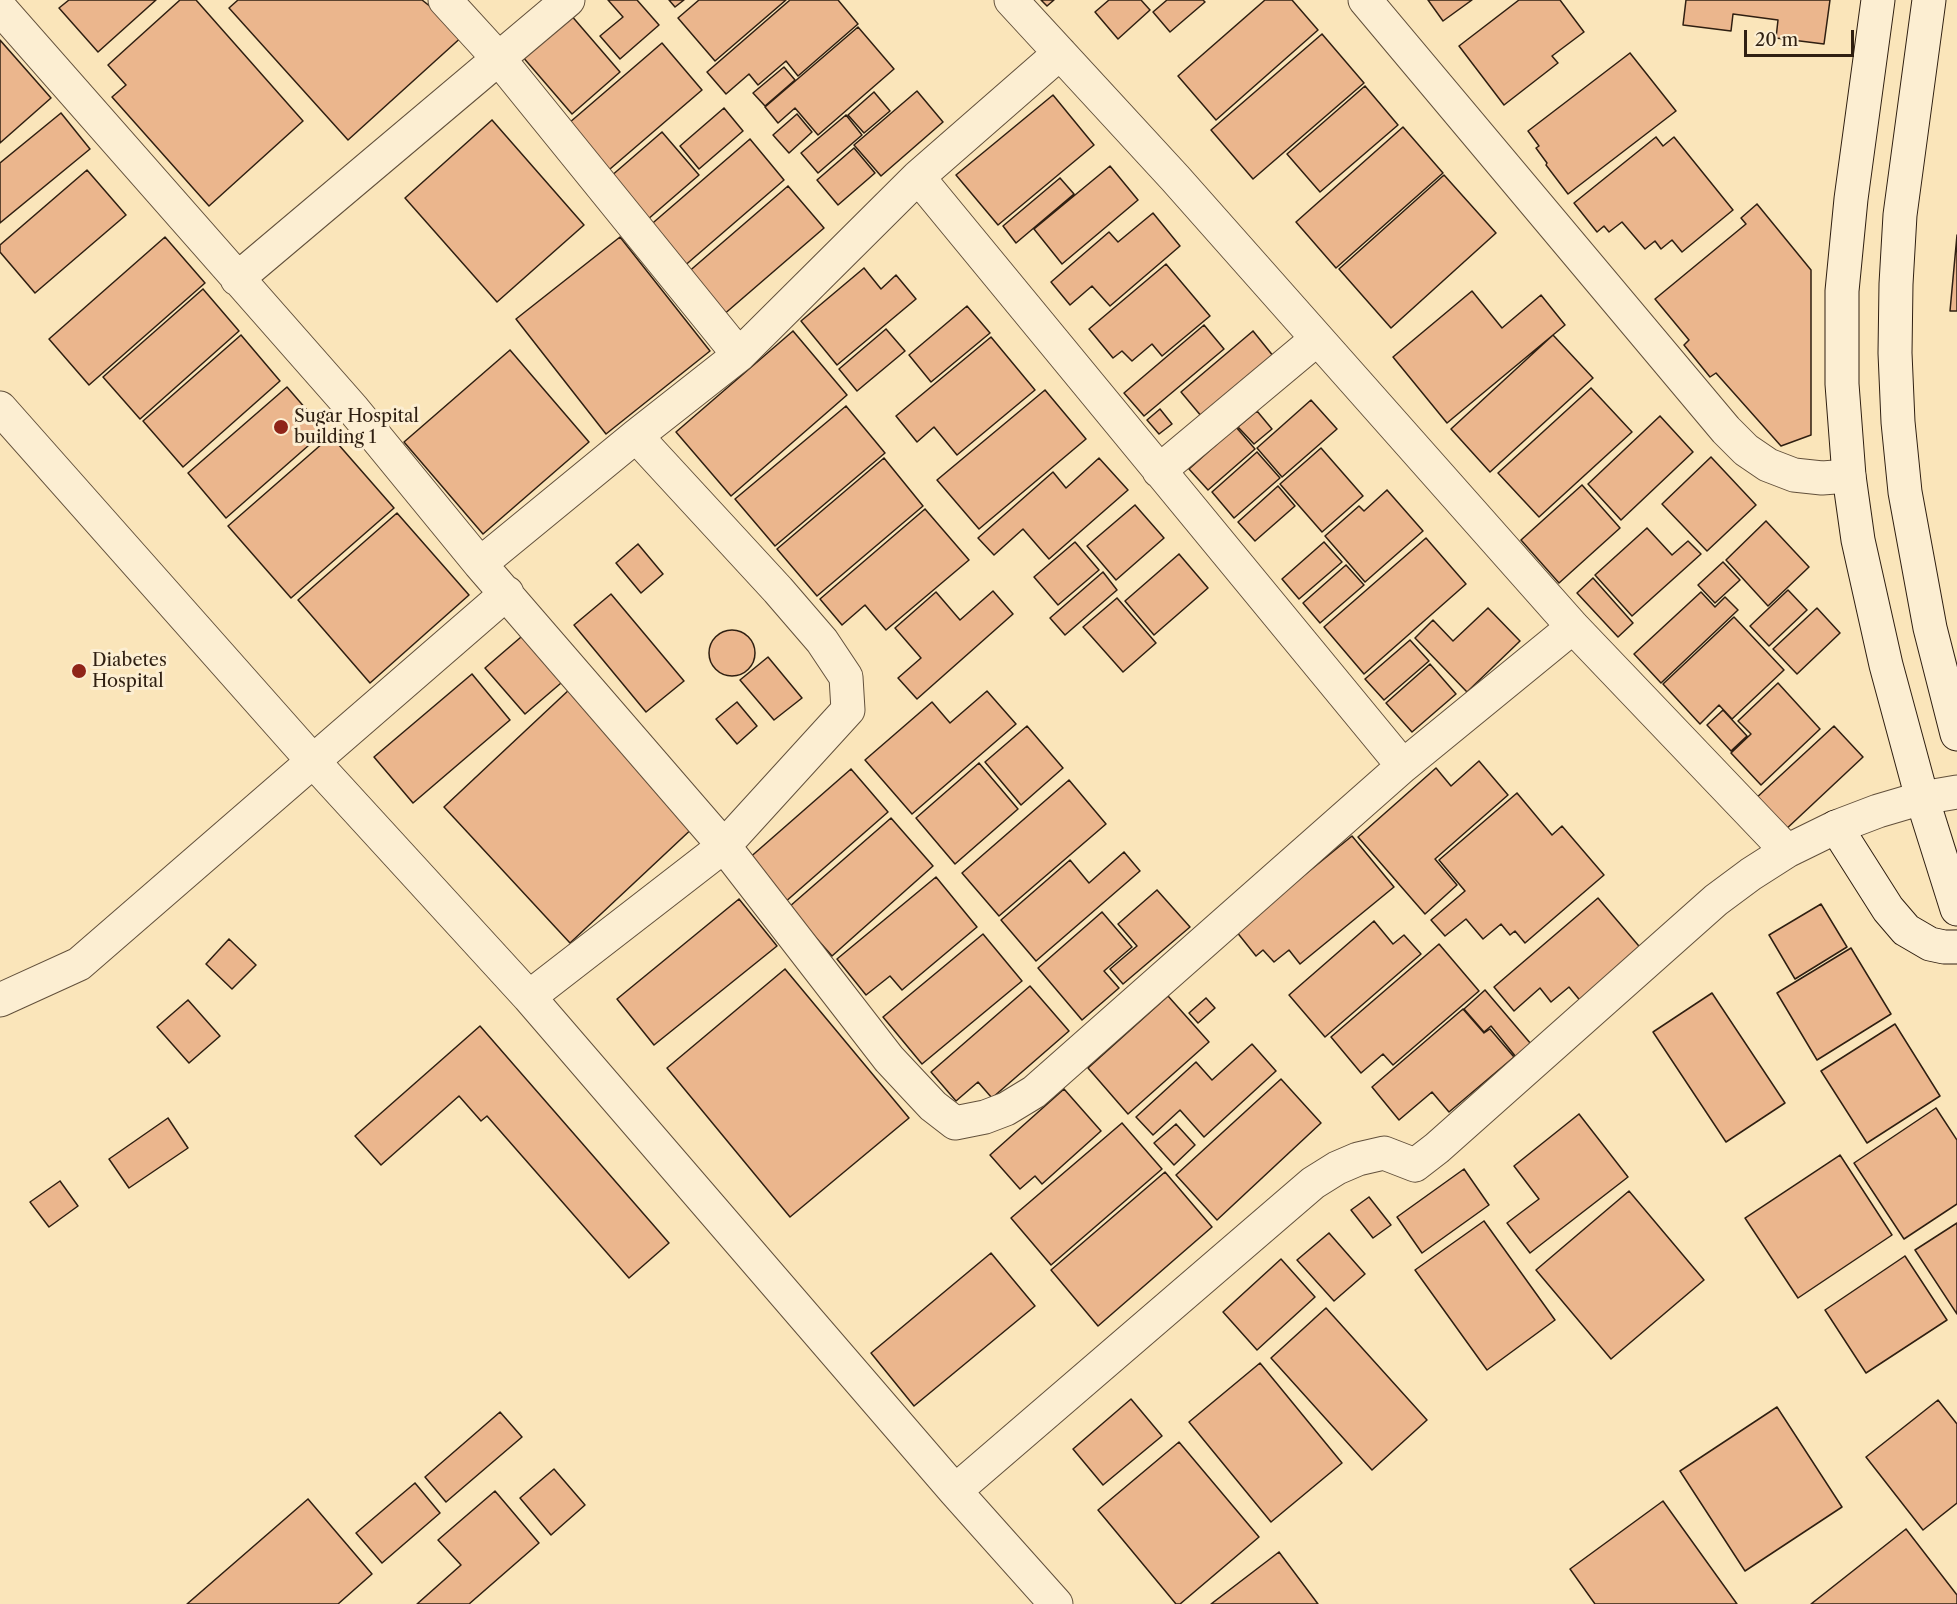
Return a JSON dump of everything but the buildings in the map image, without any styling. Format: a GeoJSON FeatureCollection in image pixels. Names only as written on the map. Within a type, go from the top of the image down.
{"type":"FeatureCollection","features":[{"type":"Feature","properties":{"kind":"street"},"geometry":{"type":"LineString","coordinates":[[445,0],[499,59],[739,355]]}},
{"type":"Feature","properties":{"kind":"street"},"geometry":{"type":"LineString","coordinates":[[237,279],[568,0]]}},
{"type":"Feature","properties":{"kind":"street"},"geometry":{"type":"LineString","coordinates":[[1011,0],[1175,178],[1573,627],[1787,851]]}},
{"type":"Feature","properties":{"kind":"street"},"geometry":{"type":"LineString","coordinates":[[1365,0],[1726,430],[1746,450],[1768,465],[1794,475],[1822,478],[1849,476]]}},
{"type":"Feature","properties":{"kind":"street"},"geometry":{"type":"LineString","coordinates":[[1878,0],[1851,199],[1842,291],[1842,384],[1849,476],[1858,540],[1871,603],[1922,798],[1957,909]]}},
{"type":"Feature","properties":{"kind":"street"},"geometry":{"type":"LineString","coordinates":[[1929,0],[1900,215],[1895,353],[1898,422],[1905,492],[1930,628],[1957,734]]}},
{"type":"Feature","properties":{"kind":"street"},"geometry":{"type":"LineString","coordinates":[[0,8],[353,409],[480,564],[724,846],[889,1059],[933,1106],[955,1123],[985,1117],[1006,1109],[1034,1092],[1403,766],[1573,627]]}},
{"type":"Feature","properties":{"kind":"street"},"geometry":{"type":"LineString","coordinates":[[480,564],[739,355],[918,177],[1060,54]]}},
{"type":"Feature","properties":{"kind":"street"},"geometry":{"type":"LineString","coordinates":[[918,177],[1403,766]]}},
{"type":"Feature","properties":{"kind":"street"},"geometry":{"type":"LineString","coordinates":[[1159,471],[1317,339]]}},
{"type":"Feature","properties":{"kind":"street"},"geometry":{"type":"LineString","coordinates":[[0,408],[312,760],[529,996],[955,1491],[1056,1604]]}},
{"type":"Feature","properties":{"kind":"street"},"geometry":{"type":"LineString","coordinates":[[529,996],[724,846],[848,710],[846,677],[822,641],[636,436]]}},
{"type":"Feature","properties":{"kind":"street"},"geometry":{"type":"LineString","coordinates":[[0,1000],[79,964],[507,593]]}},
{"type":"Feature","properties":{"kind":"street"},"geometry":{"type":"LineString","coordinates":[[955,1491],[1313,1183],[1337,1168],[1358,1159],[1384,1153],[1415,1165],[1437,1148],[1716,900],[1751,874],[1787,851],[1878,810],[1922,798],[1957,792]]}},
{"type":"Feature","properties":{"kind":"street"},"geometry":{"type":"LineString","coordinates":[[1836,827],[1888,909],[1906,930],[1930,944],[1957,947]]}},
{"type":"Feature","properties":{"kind":"place","name":"Sugar Hospital building 1"},"geometry":{"type":"Point","coordinates":[281,427]}},
{"type":"Feature","properties":{"kind":"place","name":"Diabetes Hospital"},"geometry":{"type":"Point","coordinates":[79,671]}}]}
